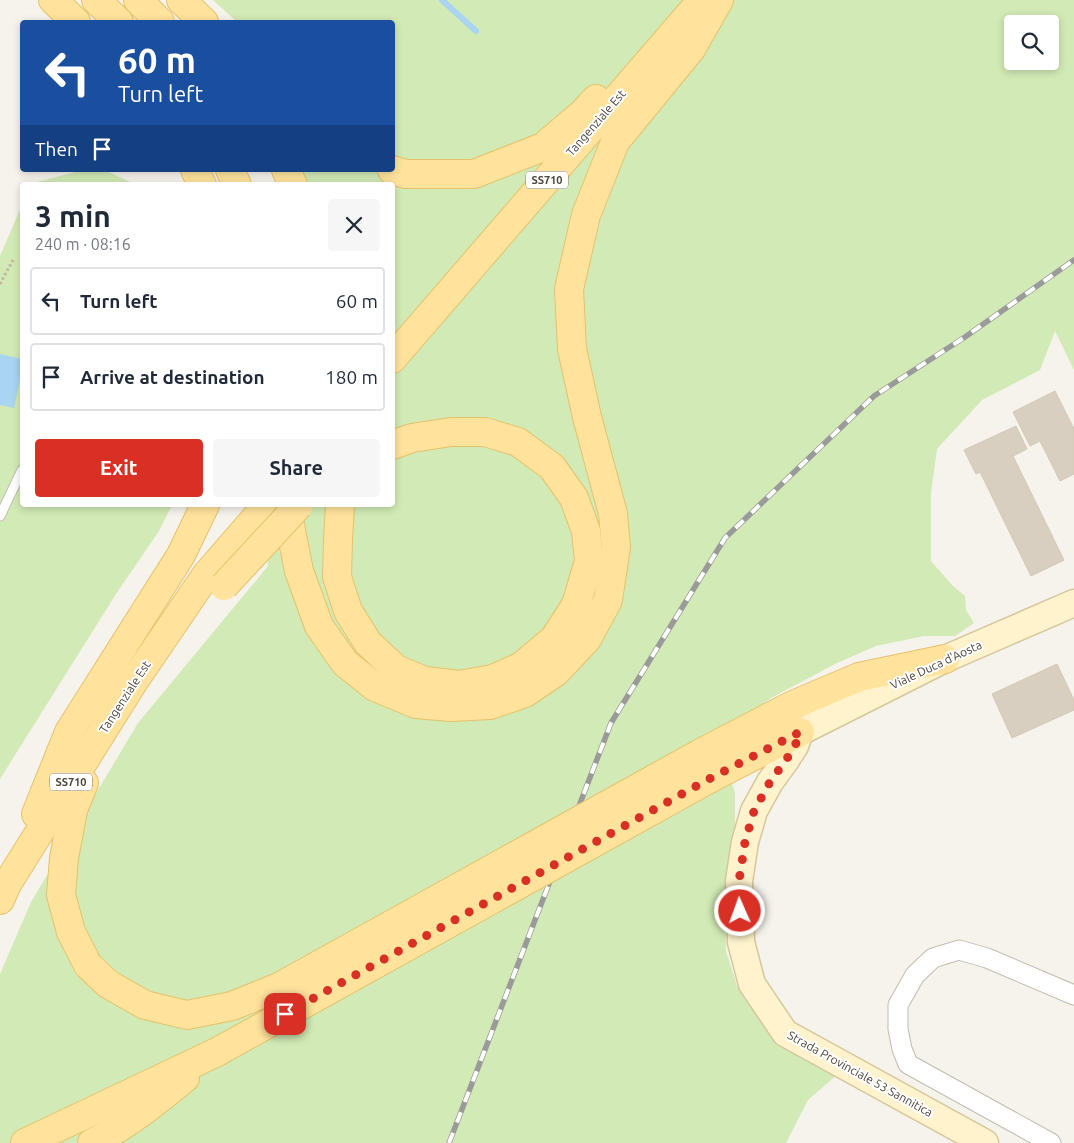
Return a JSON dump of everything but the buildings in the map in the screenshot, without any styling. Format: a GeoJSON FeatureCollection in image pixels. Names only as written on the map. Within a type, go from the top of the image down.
{"type":"FeatureCollection","features":[{"type":"Feature","properties":{"kind":"main road"},"geometry":{"type":"LineString","coordinates":[[53,0],[74,20]]}},
{"type":"Feature","properties":{"kind":"main road"},"geometry":{"type":"LineString","coordinates":[[96,0],[117,20]]}},
{"type":"Feature","properties":{"kind":"main road"},"geometry":{"type":"LineString","coordinates":[[138,0],[158,20]]}},
{"type":"Feature","properties":{"kind":"main road"},"geometry":{"type":"LineString","coordinates":[[181,0],[202,20]]}},
{"type":"Feature","properties":{"kind":"main road"},"geometry":{"type":"LineString","coordinates":[[395,171],[406,174],[474,174],[543,147],[582,114],[663,24],[690,0]]}},
{"type":"Feature","properties":{"kind":"main road","name":"Tangenziale Est"},"geometry":{"type":"LineString","coordinates":[[395,357],[702,0]]}},
{"type":"Feature","properties":{"kind":"main road"},"geometry":{"type":"LineString","coordinates":[[286,507],[299,571],[319,626],[345,663],[376,687],[416,704],[451,706],[490,705],[525,693],[556,672],[587,639],[608,600],[616,547],[613,514],[587,417],[572,349],[569,288],[586,215],[615,142],[691,49],[719,0]]}},
{"type":"Feature","properties":{"kind":"main road"},"geometry":{"type":"LineString","coordinates":[[340,507],[338,577],[348,610],[368,643],[396,669],[425,681],[459,685],[493,679],[522,666],[554,639],[576,605],[588,561],[586,531],[574,498],[552,467],[518,442],[485,432],[450,432],[412,438],[395,444]]}},
{"type":"Feature","properties":{"kind":"main road"},"geometry":{"type":"LineString","coordinates":[[4,892],[69,732],[181,555],[204,507]]}},
{"type":"Feature","properties":{"kind":"main road"},"geometry":{"type":"LineString","coordinates":[[266,507],[216,580],[134,681],[91,764],[73,810],[64,858],[61,895],[70,932],[88,965],[108,984],[146,1005],[187,1015],[232,1006],[279,987],[704,766],[800,732]]}},
{"type":"Feature","properties":{"kind":"main road"},"geometry":{"type":"LineString","coordinates":[[216,580],[296,507]]}},
{"type":"Feature","properties":{"kind":"main road","name":"Viale Duca d'Aosta"},"geometry":{"type":"LineString","coordinates":[[800,732],[945,659],[1074,603]]}},
{"type":"Feature","properties":{"kind":"main road"},"geometry":{"type":"LineString","coordinates":[[25,1143],[217,1052],[704,766],[793,705],[859,677],[945,659]]}},
{"type":"Feature","properties":{"kind":"main road","name":"Tangenziale Est"},"geometry":{"type":"LineString","coordinates":[[4,892],[134,681]]}},
{"type":"Feature","properties":{"kind":"main road","name":"Strada Provinciale 53 Sannitica"},"geometry":{"type":"LineString","coordinates":[[800,732],[795,746],[770,782],[754,811],[745,842],[739,881],[741,942],[752,984],[785,1032],[985,1143]]}},
{"type":"Feature","properties":{"kind":"main road"},"geometry":{"type":"LineString","coordinates":[[92,1143],[150,1107],[217,1052]]}},
{"type":"Feature","properties":{"kind":"street"},"geometry":{"type":"LineString","coordinates":[[1051,1143],[908,1064],[902,1049],[898,1029],[898,1004],[915,975],[934,958],[959,950],[987,958],[1074,995]]}},
{"type":"Feature","properties":{"kind":"lane"},"geometry":{"type":"LineString","coordinates":[[0,516],[20,474]]}},
{"type":"Feature","properties":{"kind":"path"},"geometry":{"type":"LineString","coordinates":[[0,284],[12,260]]}},
{"type":"Feature","properties":{"kind":"green space"},"geometry":{"type":"Polygon","coordinates":[[[213,0],[1074,0],[1074,370],[1055,331],[1040,370],[982,400],[937,449],[931,493],[931,561],[953,586],[965,596],[966,610],[974,623],[955,636],[924,636],[876,646],[837,663],[771,698],[738,723],[725,761],[735,793],[735,834],[725,893],[726,951],[737,986],[770,1031],[837,1075],[808,1100],[786,1143],[0,1143],[0,974],[31,902],[138,723],[268,566],[263,507],[395,507],[395,182],[292,182],[304,172],[395,172],[395,20],[235,20],[213,0]]]}},
{"type":"Feature","properties":{"kind":"green space"},"geometry":{"type":"Polygon","coordinates":[[[75,172],[108,172],[130,182],[37,182],[75,172]]]}},
{"type":"Feature","properties":{"kind":"green space"},"geometry":{"type":"Polygon","coordinates":[[[20,210],[20,507],[171,507],[159,531],[116,594],[0,779],[0,256],[20,210]]]}},
{"type":"Feature","properties":{"kind":"water"},"geometry":{"type":"Polygon","coordinates":[[[0,354],[20,359],[20,379],[14,408],[0,405],[0,354]]]}},
{"type":"Feature","properties":{"kind":"waterway"},"geometry":{"type":"LineString","coordinates":[[442,0],[476,31]]}},
{"type":"Feature","properties":{"kind":"railway"},"geometry":{"type":"LineString","coordinates":[[449,1143],[611,723],[725,538],[874,396],[965,337],[1074,260]]}},
{"type":"Feature","properties":{"kind":"route"},"geometry":{"type":"LineString","coordinates":[[285,1014],[709,779],[800,732],[795,746],[770,782],[754,811],[745,842],[739,881],[740,911]]}}]}
